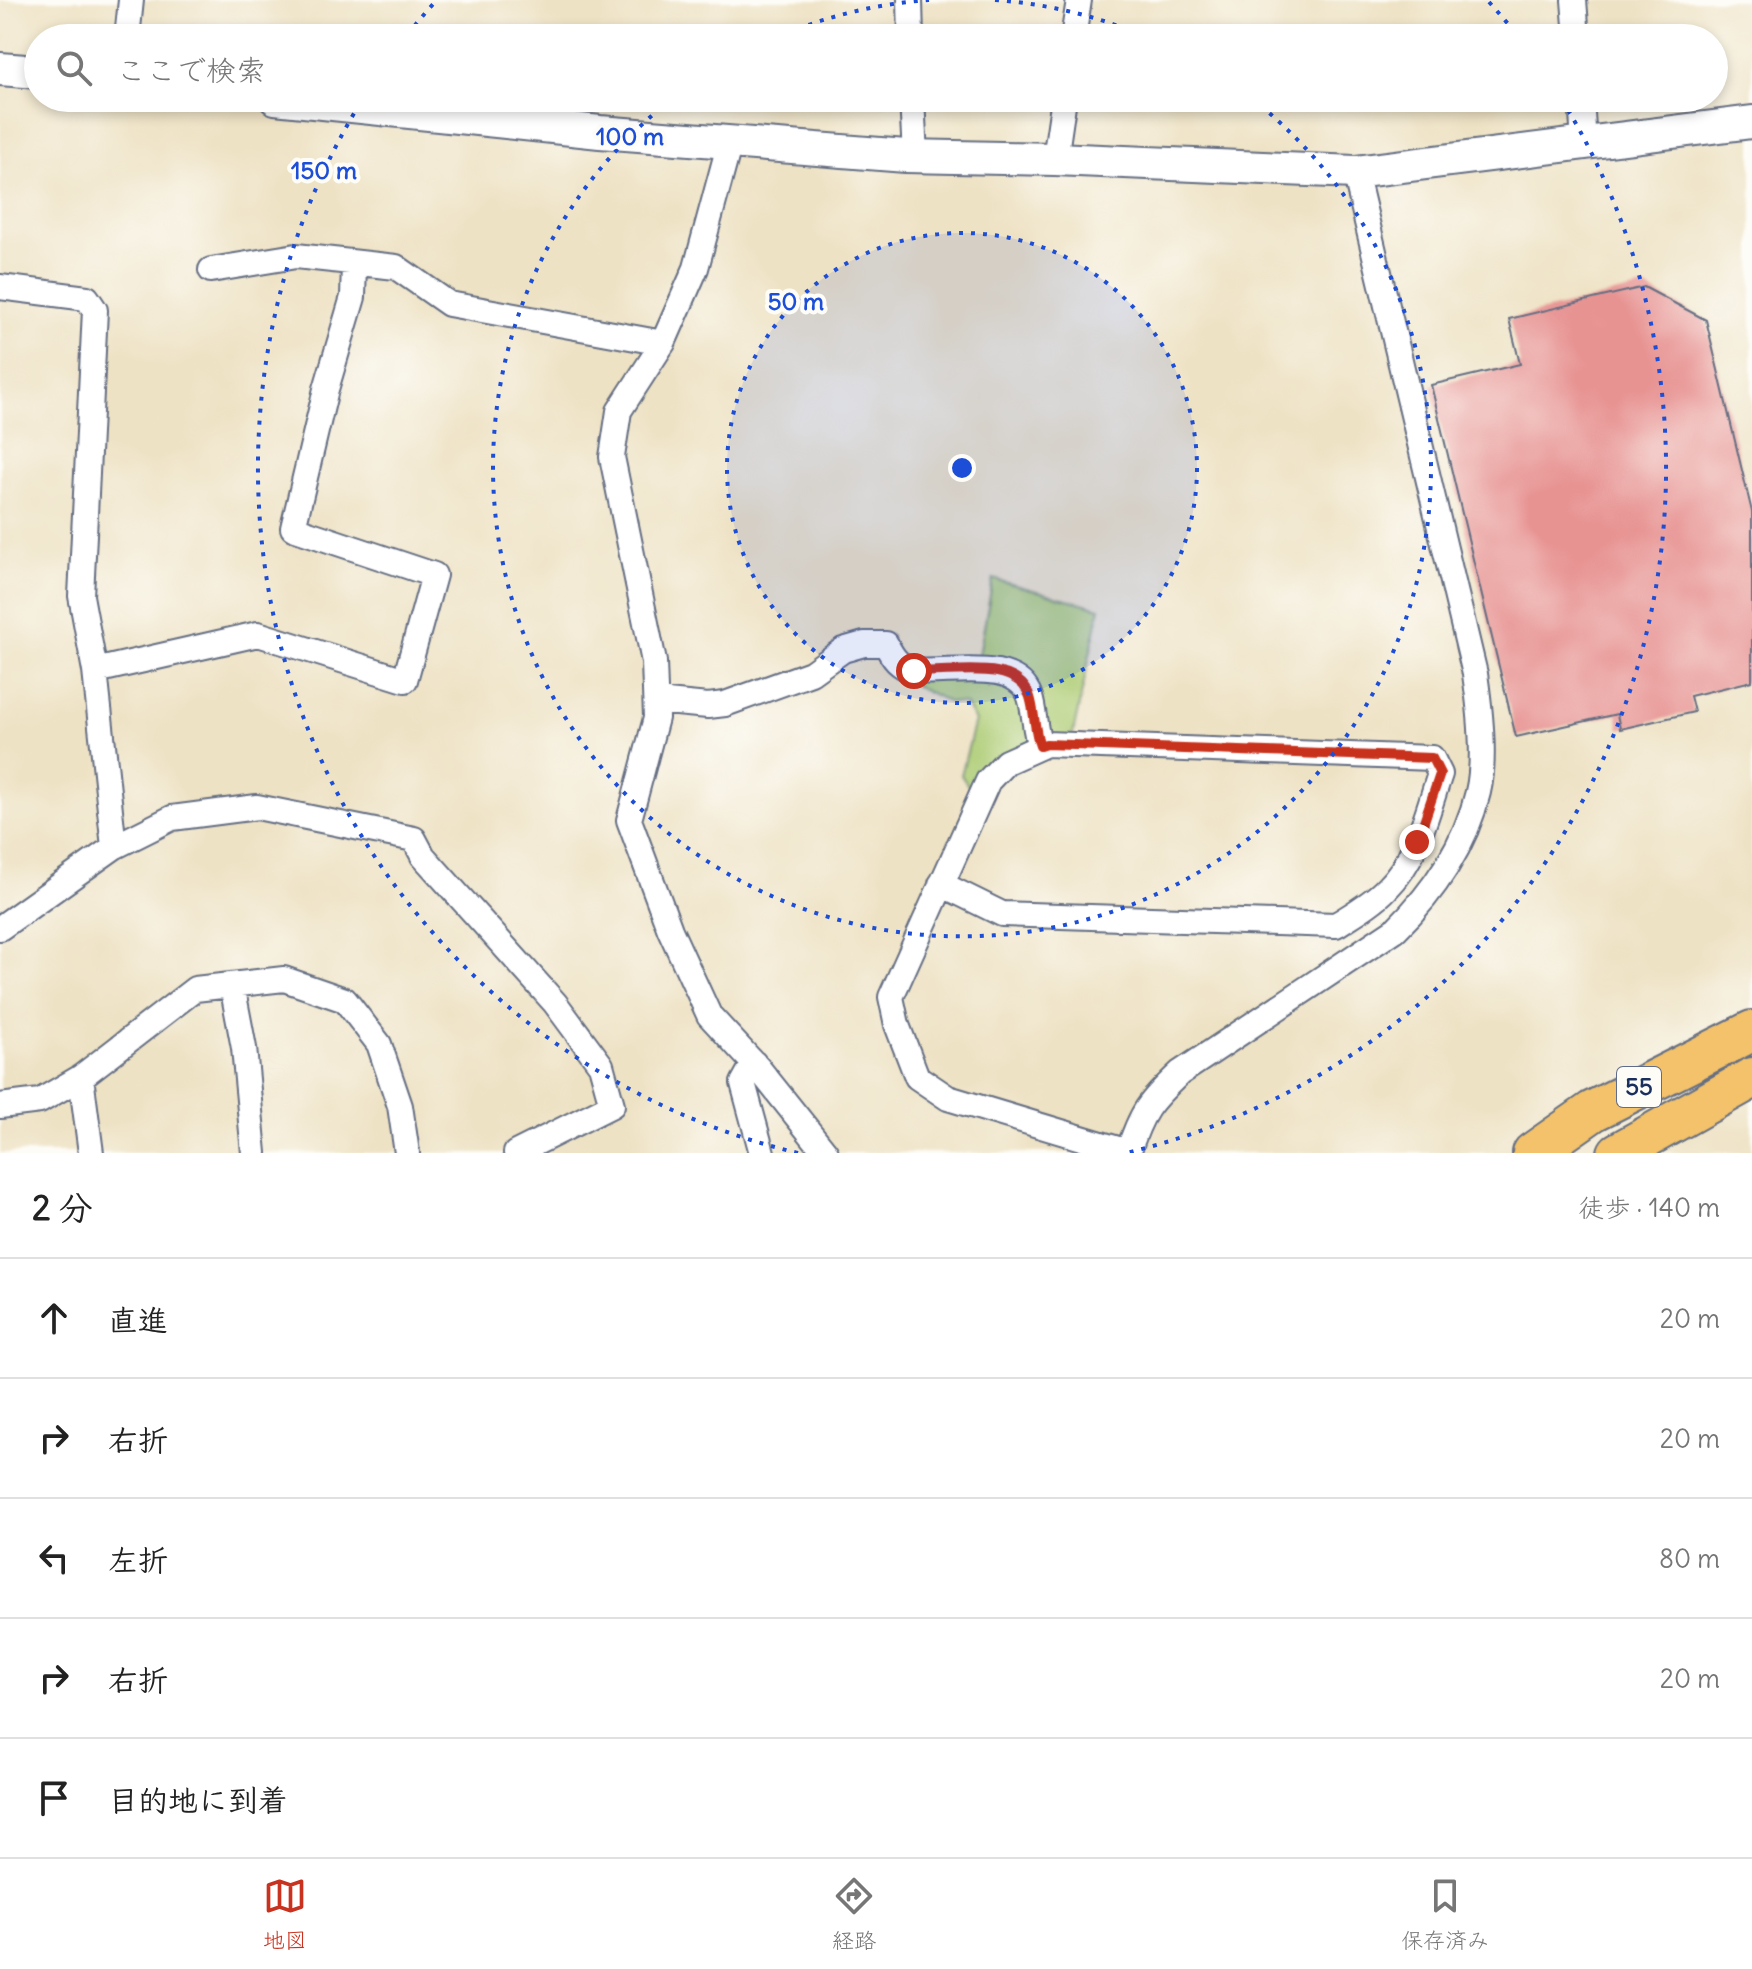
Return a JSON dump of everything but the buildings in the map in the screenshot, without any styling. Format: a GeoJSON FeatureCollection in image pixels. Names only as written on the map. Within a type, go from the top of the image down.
{"type":"FeatureCollection","features":[{"type":"Feature","properties":{"kind":"main road","name":"55"},"geometry":{"type":"LineString","coordinates":[[1533,1153],[1593,1111],[1752,1031]]}},
{"type":"Feature","properties":{"kind":"main road","name":"55"},"geometry":{"type":"LineString","coordinates":[[1618,1153],[1752,1078]]}},
{"type":"Feature","properties":{"kind":"street"},"geometry":{"type":"LineString","coordinates":[[128,24],[131,0]]}},
{"type":"Feature","properties":{"kind":"street"},"geometry":{"type":"LineString","coordinates":[[910,0],[911,24]]}},
{"type":"Feature","properties":{"kind":"street"},"geometry":{"type":"LineString","coordinates":[[1075,24],[1079,0]]}},
{"type":"Feature","properties":{"kind":"street"},"geometry":{"type":"LineString","coordinates":[[1574,0],[1576,24]]}},
{"type":"Feature","properties":{"kind":"street"},"geometry":{"type":"LineString","coordinates":[[0,69],[24,71]]}},
{"type":"Feature","properties":{"kind":"street"},"geometry":{"type":"LineString","coordinates":[[409,112],[600,132],[915,156],[1355,172],[1752,122]]}},
{"type":"Feature","properties":{"kind":"street"},"geometry":{"type":"LineString","coordinates":[[913,112],[915,156]]}},
{"type":"Feature","properties":{"kind":"street"},"geometry":{"type":"LineString","coordinates":[[1055,159],[1062,112]]}},
{"type":"Feature","properties":{"kind":"street"},"geometry":{"type":"LineString","coordinates":[[1582,112],[1584,144]]}},
{"type":"Feature","properties":{"kind":"street"},"geometry":{"type":"LineString","coordinates":[[730,142],[696,268],[663,343],[619,411],[612,457],[654,662],[656,701],[656,718],[629,820],[670,930],[709,1015],[754,1063],[826,1153]]}},
{"type":"Feature","properties":{"kind":"street"},"geometry":{"type":"LineString","coordinates":[[941,884],[1002,914],[1336,925],[1388,888],[1417,842],[1440,774],[1432,758],[1046,744],[1006,762],[988,781],[941,884],[891,997],[897,1025],[917,1077],[948,1098],[1128,1153],[1150,1101],[1180,1073],[1396,929],[1420,906],[1449,863],[1479,790],[1481,715],[1475,674],[1355,172]]}},
{"type":"Feature","properties":{"kind":"street"},"geometry":{"type":"LineString","coordinates":[[211,270],[296,256],[396,267],[449,304],[663,343]]}},
{"type":"Feature","properties":{"kind":"street"},"geometry":{"type":"LineString","coordinates":[[95,671],[258,634],[405,680],[434,575],[293,528],[326,389],[353,297],[354,264]]}},
{"type":"Feature","properties":{"kind":"street"},"geometry":{"type":"LineString","coordinates":[[0,287],[87,298],[95,310],[81,596],[95,671],[114,847]]}},
{"type":"Feature","properties":{"kind":"street"},"geometry":{"type":"LineString","coordinates":[[656,701],[708,706],[725,704],[811,673],[843,650],[864,644],[886,644],[893,659],[902,667],[914,671],[993,671],[1011,675],[1022,682],[1030,697],[1040,746]]}},
{"type":"Feature","properties":{"kind":"street"},"geometry":{"type":"LineString","coordinates":[[0,928],[114,847],[172,818],[257,807],[414,839],[423,856],[555,1003],[601,1065],[612,1105],[516,1153]]}},
{"type":"Feature","properties":{"kind":"street"},"geometry":{"type":"LineString","coordinates":[[0,1106],[40,1101],[81,1077],[195,989],[284,979],[345,1000],[379,1044],[400,1106],[407,1153]]}},
{"type":"Feature","properties":{"kind":"street"},"geometry":{"type":"LineString","coordinates":[[232,985],[244,1048],[254,1153]]}},
{"type":"Feature","properties":{"kind":"street"},"geometry":{"type":"LineString","coordinates":[[754,1063],[743,1083],[762,1153]]}},
{"type":"Feature","properties":{"kind":"street"},"geometry":{"type":"LineString","coordinates":[[81,1077],[91,1153]]}},
{"type":"Feature","properties":{"kind":"green space"},"geometry":{"type":"Polygon","coordinates":[[[993,579],[1100,608],[1072,738],[969,787],[961,775],[975,721],[965,704],[948,702],[914,685],[919,671],[977,665],[993,579]]]}},
{"type":"Feature","properties":{"kind":"route"},"geometry":{"type":"LineString","coordinates":[[914,671],[993,671],[1011,675],[1022,682],[1030,697],[1040,746],[1432,758],[1440,774],[1417,842]]}}]}
